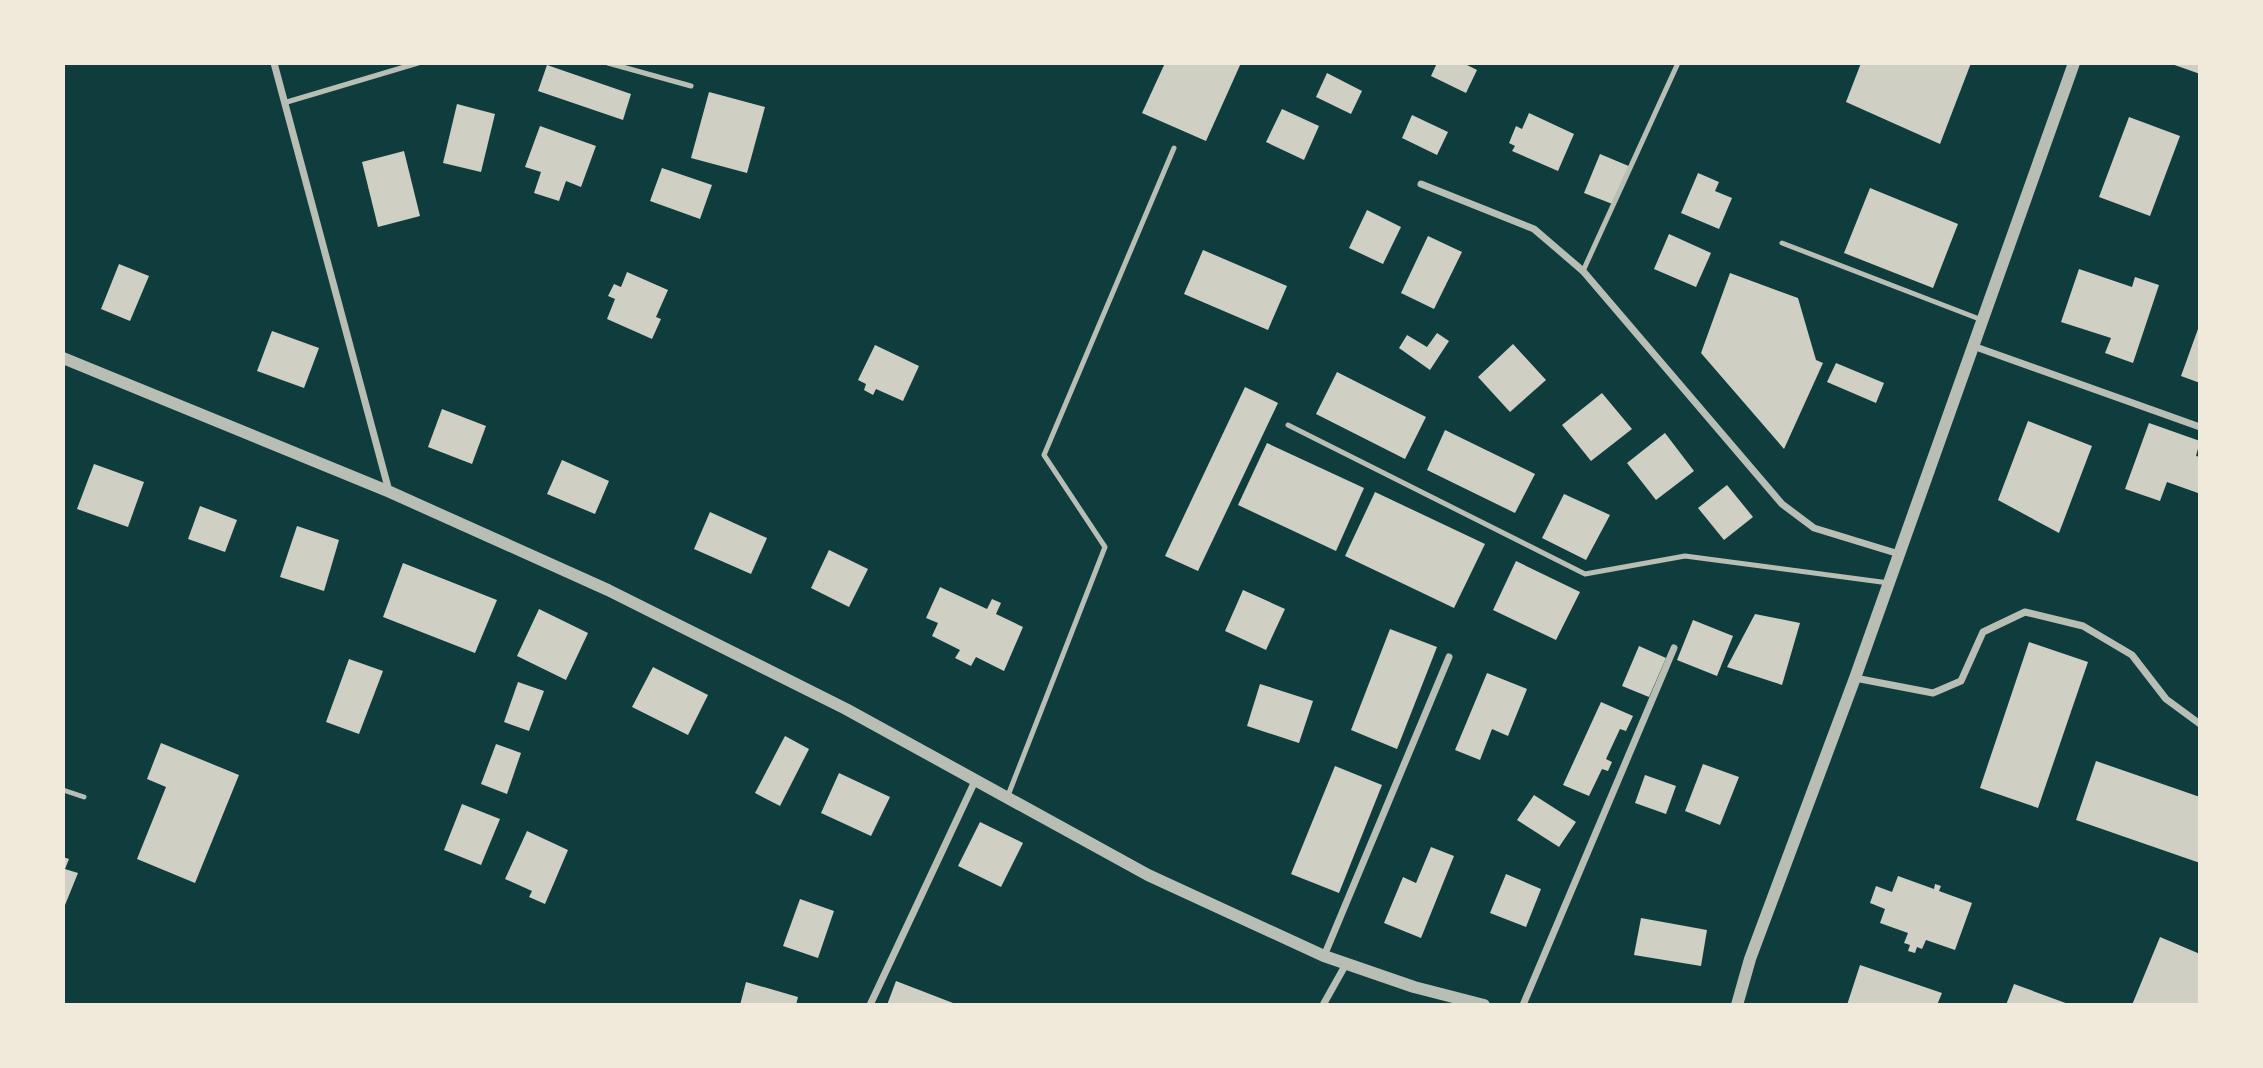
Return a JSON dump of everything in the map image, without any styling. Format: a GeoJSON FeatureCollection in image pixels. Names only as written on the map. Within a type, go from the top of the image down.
{"type":"FeatureCollection","features":[{"type":"Feature","properties":{"kind":"street"},"geometry":{"type":"LineString","coordinates":[[274,63],[390,492]]}},
{"type":"Feature","properties":{"kind":"street"},"geometry":{"type":"LineString","coordinates":[[1737,1005],[1750,959],[1855,678],[2074,63]]}},
{"type":"Feature","properties":{"kind":"street"},"geometry":{"type":"LineString","coordinates":[[1421,184],[1534,229],[1583,271],[1782,504],[1814,528],[1899,554]]}},
{"type":"Feature","properties":{"kind":"street"},"geometry":{"type":"LineString","coordinates":[[1973,346],[2200,427]]}},
{"type":"Feature","properties":{"kind":"street"},"geometry":{"type":"LineString","coordinates":[[63,358],[390,492],[608,590],[846,709],[1148,875],[1324,956],[1415,987],[1478,1004]]}},
{"type":"Feature","properties":{"kind":"street"},"geometry":{"type":"LineString","coordinates":[[1855,678],[1933,693],[1961,681],[1983,632],[2025,612],[2084,626],[2132,655],[2166,699],[2200,724]]}},
{"type":"Feature","properties":{"kind":"street"},"geometry":{"type":"LineString","coordinates":[[1523,1005],[1674,648]]}},
{"type":"Feature","properties":{"kind":"street"},"geometry":{"type":"LineString","coordinates":[[1324,956],[1449,657]]}},
{"type":"Feature","properties":{"kind":"street"},"geometry":{"type":"LineString","coordinates":[[870,1005],[975,781]]}},
{"type":"Feature","properties":{"kind":"street"},"geometry":{"type":"LineString","coordinates":[[1323,1005],[1346,964]]}},
{"type":"Feature","properties":{"kind":"lane"},"geometry":{"type":"LineString","coordinates":[[286,103],[418,63]]}},
{"type":"Feature","properties":{"kind":"lane"},"geometry":{"type":"LineString","coordinates":[[608,63],[691,86]]}},
{"type":"Feature","properties":{"kind":"lane"},"geometry":{"type":"LineString","coordinates":[[1583,271],[1678,63]]}},
{"type":"Feature","properties":{"kind":"lane"},"geometry":{"type":"LineString","coordinates":[[1007,798],[1105,547],[1044,455],[1174,148]]}},
{"type":"Feature","properties":{"kind":"lane"},"geometry":{"type":"LineString","coordinates":[[1782,243],[1982,320]]}},
{"type":"Feature","properties":{"kind":"lane"},"geometry":{"type":"LineString","coordinates":[[1288,425],[1585,574],[1685,556],[1889,583]]}},
{"type":"Feature","properties":{"kind":"lane"},"geometry":{"type":"LineString","coordinates":[[63,790],[84,797]]}},
{"type":"Feature","properties":{"kind":"building"},"geometry":{"type":"Polygon","coordinates":[[[1165,63],[1241,63],[1206,141],[1142,113],[1165,63]]]}},
{"type":"Feature","properties":{"kind":"building"},"geometry":{"type":"Polygon","coordinates":[[[1437,63],[1463,63],[1477,70],[1466,93],[1431,76],[1437,63]]]}},
{"type":"Feature","properties":{"kind":"building"},"geometry":{"type":"Polygon","coordinates":[[[1861,63],[1971,63],[1940,144],[1846,102],[1861,63]]]}},
{"type":"Feature","properties":{"kind":"building"},"geometry":{"type":"Polygon","coordinates":[[[2169,63],[2200,63],[2200,74],[2169,63]]]}},
{"type":"Feature","properties":{"kind":"building"},"geometry":{"type":"Polygon","coordinates":[[[547,65],[631,94],[623,120],[538,91],[547,65]]]}},
{"type":"Feature","properties":{"kind":"building"},"geometry":{"type":"Polygon","coordinates":[[[1327,73],[1362,91],[1351,114],[1316,97],[1327,73]]]}},
{"type":"Feature","properties":{"kind":"building"},"geometry":{"type":"Polygon","coordinates":[[[709,92],[765,107],[747,173],[691,158],[709,92]]]}},
{"type":"Feature","properties":{"kind":"building"},"geometry":{"type":"Polygon","coordinates":[[[457,104],[495,114],[481,172],[443,163],[457,104]]]}},
{"type":"Feature","properties":{"kind":"building"},"geometry":{"type":"Polygon","coordinates":[[[1282,109],[1319,126],[1304,160],[1266,142],[1282,109]]]}},
{"type":"Feature","properties":{"kind":"building"},"geometry":{"type":"Polygon","coordinates":[[[1529,113],[1574,134],[1558,171],[1512,151],[1515,146],[1509,143],[1516,126],[1522,129],[1529,113]]]}},
{"type":"Feature","properties":{"kind":"building"},"geometry":{"type":"Polygon","coordinates":[[[1412,115],[1448,132],[1437,155],[1402,138],[1412,115]]]}},
{"type":"Feature","properties":{"kind":"building"},"geometry":{"type":"Polygon","coordinates":[[[2129,117],[2180,136],[2150,216],[2099,197],[2129,117]]]}},
{"type":"Feature","properties":{"kind":"building"},"geometry":{"type":"Polygon","coordinates":[[[540,126],[596,146],[581,187],[566,181],[559,201],[534,193],[541,172],[525,167],[540,126]]]}},
{"type":"Feature","properties":{"kind":"building"},"geometry":{"type":"Polygon","coordinates":[[[404,151],[420,216],[378,227],[362,162],[404,151]]]}},
{"type":"Feature","properties":{"kind":"building"},"geometry":{"type":"Polygon","coordinates":[[[1600,154],[1631,167],[1615,205],[1584,193],[1600,154]]]}},
{"type":"Feature","properties":{"kind":"building"},"geometry":{"type":"Polygon","coordinates":[[[662,168],[712,185],[700,219],[650,201],[662,168]]]}},
{"type":"Feature","properties":{"kind":"building"},"geometry":{"type":"Polygon","coordinates":[[[1698,173],[1719,182],[1715,191],[1732,198],[1719,229],[1681,213],[1698,173]]]}},
{"type":"Feature","properties":{"kind":"building"},"geometry":{"type":"Polygon","coordinates":[[[1870,188],[1958,224],[1933,288],[1844,253],[1870,188]]]}},
{"type":"Feature","properties":{"kind":"building"},"geometry":{"type":"Polygon","coordinates":[[[1367,210],[1401,227],[1383,264],[1349,248],[1367,210]]]}},
{"type":"Feature","properties":{"kind":"building"},"geometry":{"type":"Polygon","coordinates":[[[1669,234],[1711,253],[1696,287],[1654,269],[1669,234]]]}},
{"type":"Feature","properties":{"kind":"building"},"geometry":{"type":"Polygon","coordinates":[[[1428,236],[1462,252],[1434,309],[1401,293],[1428,236]]]}},
{"type":"Feature","properties":{"kind":"building"},"geometry":{"type":"Polygon","coordinates":[[[1203,250],[1287,286],[1268,330],[1184,294],[1203,250]]]}},
{"type":"Feature","properties":{"kind":"building"},"geometry":{"type":"Polygon","coordinates":[[[119,264],[149,276],[130,321],[101,309],[119,264]]]}},
{"type":"Feature","properties":{"kind":"building"},"geometry":{"type":"Polygon","coordinates":[[[2079,269],[2132,287],[2135,277],[2159,285],[2133,363],[2105,353],[2111,338],[2061,322],[2079,269]]]}},
{"type":"Feature","properties":{"kind":"building"},"geometry":{"type":"Polygon","coordinates":[[[627,272],[668,290],[656,317],[661,319],[652,339],[607,319],[615,299],[608,296],[614,284],[621,287],[627,272]]]}},
{"type":"Feature","properties":{"kind":"building"},"geometry":{"type":"Polygon","coordinates":[[[1730,273],[1798,298],[1816,360],[1823,363],[1784,449],[1701,353],[1730,273]]]}},
{"type":"Feature","properties":{"kind":"building"},"geometry":{"type":"Polygon","coordinates":[[[2198,329],[2200,330],[2200,383],[2181,376],[2198,329]]]}},
{"type":"Feature","properties":{"kind":"building"},"geometry":{"type":"Polygon","coordinates":[[[272,331],[319,348],[304,388],[257,371],[272,331]]]}},
{"type":"Feature","properties":{"kind":"building"},"geometry":{"type":"Polygon","coordinates":[[[1437,333],[1449,341],[1430,370],[1399,348],[1407,335],[1427,347],[1437,333]]]}},
{"type":"Feature","properties":{"kind":"building"},"geometry":{"type":"Polygon","coordinates":[[[1513,344],[1546,380],[1510,412],[1478,377],[1513,344]]]}},
{"type":"Feature","properties":{"kind":"building"},"geometry":{"type":"Polygon","coordinates":[[[875,345],[919,366],[903,401],[876,389],[873,395],[864,390],[866,384],[858,380],[875,345]]]}},
{"type":"Feature","properties":{"kind":"building"},"geometry":{"type":"Polygon","coordinates":[[[1836,363],[1884,383],[1876,403],[1827,382],[1836,363]]]}},
{"type":"Feature","properties":{"kind":"building"},"geometry":{"type":"Polygon","coordinates":[[[1337,372],[1426,417],[1405,459],[1316,414],[1337,372]]]}},
{"type":"Feature","properties":{"kind":"building"},"geometry":{"type":"Polygon","coordinates":[[[1245,387],[1278,403],[1198,571],[1165,556],[1245,387]]]}},
{"type":"Feature","properties":{"kind":"building"},"geometry":{"type":"Polygon","coordinates":[[[1602,393],[1632,429],[1591,461],[1562,425],[1602,393]]]}},
{"type":"Feature","properties":{"kind":"building"},"geometry":{"type":"Polygon","coordinates":[[[442,409],[486,426],[472,464],[428,447],[442,409]]]}},
{"type":"Feature","properties":{"kind":"building"},"geometry":{"type":"Polygon","coordinates":[[[2028,421],[2092,446],[2059,533],[1998,500],[2028,421]]]}},
{"type":"Feature","properties":{"kind":"building"},"geometry":{"type":"Polygon","coordinates":[[[2149,423],[2200,441],[2196,456],[2200,457],[2198,493],[2167,482],[2160,501],[2125,489],[2149,423]]]}},
{"type":"Feature","properties":{"kind":"building"},"geometry":{"type":"Polygon","coordinates":[[[1445,430],[1535,474],[1515,513],[1427,470],[1445,430]]]}},
{"type":"Feature","properties":{"kind":"building"},"geometry":{"type":"Polygon","coordinates":[[[1665,433],[1694,471],[1656,500],[1627,463],[1665,433]]]}},
{"type":"Feature","properties":{"kind":"building"},"geometry":{"type":"Polygon","coordinates":[[[1267,443],[1364,488],[1336,551],[1238,505],[1267,443]]]}},
{"type":"Feature","properties":{"kind":"building"},"geometry":{"type":"Polygon","coordinates":[[[562,460],[609,481],[595,514],[547,494],[562,460]]]}},
{"type":"Feature","properties":{"kind":"building"},"geometry":{"type":"Polygon","coordinates":[[[94,464],[144,482],[128,527],[77,509],[94,464]]]}},
{"type":"Feature","properties":{"kind":"building"},"geometry":{"type":"Polygon","coordinates":[[[1727,485],[1753,517],[1724,540],[1698,508],[1727,485]]]}},
{"type":"Feature","properties":{"kind":"building"},"geometry":{"type":"Polygon","coordinates":[[[1375,492],[1485,544],[1454,608],[1345,556],[1375,492]]]}},
{"type":"Feature","properties":{"kind":"building"},"geometry":{"type":"Polygon","coordinates":[[[1564,494],[1610,515],[1586,560],[1542,538],[1564,494]]]}},
{"type":"Feature","properties":{"kind":"building"},"geometry":{"type":"Polygon","coordinates":[[[200,506],[237,520],[225,552],[188,539],[200,506]]]}},
{"type":"Feature","properties":{"kind":"building"},"geometry":{"type":"Polygon","coordinates":[[[710,512],[767,538],[751,574],[694,549],[710,512]]]}},
{"type":"Feature","properties":{"kind":"building"},"geometry":{"type":"Polygon","coordinates":[[[297,526],[339,540],[324,591],[280,577],[297,526]]]}},
{"type":"Feature","properties":{"kind":"building"},"geometry":{"type":"Polygon","coordinates":[[[829,550],[868,569],[849,607],[811,588],[829,550]]]}},
{"type":"Feature","properties":{"kind":"building"},"geometry":{"type":"Polygon","coordinates":[[[1516,561],[1580,592],[1556,640],[1493,610],[1516,561]]]}},
{"type":"Feature","properties":{"kind":"building"},"geometry":{"type":"Polygon","coordinates":[[[403,563],[497,600],[475,653],[383,617],[403,563]]]}},
{"type":"Feature","properties":{"kind":"building"},"geometry":{"type":"Polygon","coordinates":[[[940,587],[987,609],[992,599],[1001,603],[996,614],[1023,627],[1004,671],[976,657],[971,666],[955,658],[960,650],[932,636],[938,623],[926,618],[940,587]]]}},
{"type":"Feature","properties":{"kind":"building"},"geometry":{"type":"Polygon","coordinates":[[[1243,590],[1285,609],[1266,650],[1225,631],[1243,590]]]}},
{"type":"Feature","properties":{"kind":"building"},"geometry":{"type":"Polygon","coordinates":[[[539,609],[588,633],[566,680],[517,656],[539,609]]]}},
{"type":"Feature","properties":{"kind":"building"},"geometry":{"type":"Polygon","coordinates":[[[1755,614],[1800,623],[1782,685],[1727,667],[1755,614]]]}},
{"type":"Feature","properties":{"kind":"building"},"geometry":{"type":"Polygon","coordinates":[[[1693,620],[1733,636],[1717,676],[1677,660],[1693,620]]]}},
{"type":"Feature","properties":{"kind":"building"},"geometry":{"type":"Polygon","coordinates":[[[1390,629],[1437,647],[1397,749],[1351,730],[1390,629]]]}},
{"type":"Feature","properties":{"kind":"building"},"geometry":{"type":"Polygon","coordinates":[[[2029,642],[2088,662],[2038,808],[1980,788],[2029,642]]]}},
{"type":"Feature","properties":{"kind":"building"},"geometry":{"type":"Polygon","coordinates":[[[1639,646],[1666,658],[1649,697],[1622,686],[1639,646]]]}},
{"type":"Feature","properties":{"kind":"building"},"geometry":{"type":"Polygon","coordinates":[[[349,659],[383,671],[359,734],[326,722],[349,659]]]}},
{"type":"Feature","properties":{"kind":"building"},"geometry":{"type":"Polygon","coordinates":[[[653,667],[708,695],[688,735],[632,707],[653,667]]]}},
{"type":"Feature","properties":{"kind":"building"},"geometry":{"type":"Polygon","coordinates":[[[1487,673],[1527,689],[1508,736],[1492,729],[1480,760],[1455,750],[1487,673]]]}},
{"type":"Feature","properties":{"kind":"building"},"geometry":{"type":"Polygon","coordinates":[[[518,682],[544,691],[529,731],[504,722],[518,682]]]}},
{"type":"Feature","properties":{"kind":"building"},"geometry":{"type":"Polygon","coordinates":[[[1260,684],[1313,701],[1299,743],[1247,726],[1260,684]]]}},
{"type":"Feature","properties":{"kind":"building"},"geometry":{"type":"Polygon","coordinates":[[[1601,702],[1633,716],[1626,731],[1620,729],[1606,759],[1612,762],[1608,771],[1602,769],[1589,796],[1563,785],[1601,702]]]}},
{"type":"Feature","properties":{"kind":"building"},"geometry":{"type":"Polygon","coordinates":[[[785,736],[809,749],[780,806],[755,793],[785,736]]]}},
{"type":"Feature","properties":{"kind":"building"},"geometry":{"type":"Polygon","coordinates":[[[161,743],[239,775],[195,883],[137,859],[166,787],[147,779],[161,743]]]}},
{"type":"Feature","properties":{"kind":"building"},"geometry":{"type":"Polygon","coordinates":[[[496,744],[521,753],[507,794],[481,784],[496,744]]]}},
{"type":"Feature","properties":{"kind":"building"},"geometry":{"type":"Polygon","coordinates":[[[2096,761],[2200,797],[2200,863],[2076,820],[2096,761]]]}},
{"type":"Feature","properties":{"kind":"building"},"geometry":{"type":"Polygon","coordinates":[[[1703,764],[1739,777],[1720,825],[1685,811],[1703,764]]]}},
{"type":"Feature","properties":{"kind":"building"},"geometry":{"type":"Polygon","coordinates":[[[1335,766],[1382,785],[1339,893],[1291,874],[1335,766]]]}},
{"type":"Feature","properties":{"kind":"building"},"geometry":{"type":"Polygon","coordinates":[[[839,773],[890,797],[871,836],[821,813],[839,773]]]}},
{"type":"Feature","properties":{"kind":"building"},"geometry":{"type":"Polygon","coordinates":[[[1645,775],[1676,786],[1666,814],[1635,803],[1645,775]]]}},
{"type":"Feature","properties":{"kind":"building"},"geometry":{"type":"Polygon","coordinates":[[[1534,795],[1576,822],[1559,847],[1517,820],[1534,795]]]}},
{"type":"Feature","properties":{"kind":"building"},"geometry":{"type":"Polygon","coordinates":[[[462,804],[500,819],[481,865],[444,850],[462,804]]]}},
{"type":"Feature","properties":{"kind":"building"},"geometry":{"type":"Polygon","coordinates":[[[980,822],[1023,843],[1001,887],[958,866],[980,822]]]}},
{"type":"Feature","properties":{"kind":"building"},"geometry":{"type":"Polygon","coordinates":[[[527,831],[568,850],[545,904],[529,897],[532,891],[505,879],[527,831]]]}},
{"type":"Feature","properties":{"kind":"building"},"geometry":{"type":"Polygon","coordinates":[[[1431,847],[1454,856],[1421,938],[1384,923],[1403,877],[1416,883],[1431,847]]]}},
{"type":"Feature","properties":{"kind":"building"},"geometry":{"type":"Polygon","coordinates":[[[63,857],[69,859],[65,869],[78,873],[63,910],[63,857]]]}},
{"type":"Feature","properties":{"kind":"building"},"geometry":{"type":"Polygon","coordinates":[[[1506,874],[1541,889],[1526,927],[1490,913],[1506,874]]]}},
{"type":"Feature","properties":{"kind":"building"},"geometry":{"type":"Polygon","coordinates":[[[1898,876],[1934,889],[1935,884],[1941,886],[1939,891],[1972,903],[1955,950],[1926,940],[1922,949],[1917,947],[1915,953],[1908,951],[1910,945],[1904,943],[1908,933],[1880,923],[1885,909],[1870,903],[1876,886],[1892,892],[1898,876]]]}},
{"type":"Feature","properties":{"kind":"building"},"geometry":{"type":"Polygon","coordinates":[[[800,899],[834,911],[818,958],[783,946],[800,899]]]}},
{"type":"Feature","properties":{"kind":"building"},"geometry":{"type":"Polygon","coordinates":[[[1641,918],[1707,930],[1701,966],[1634,955],[1641,918]]]}},
{"type":"Feature","properties":{"kind":"building"},"geometry":{"type":"Polygon","coordinates":[[[2160,937],[2200,954],[2200,997],[2197,1005],[2132,1005],[2160,937]]]}},
{"type":"Feature","properties":{"kind":"building"},"geometry":{"type":"Polygon","coordinates":[[[1860,965],[1942,993],[1937,1005],[1847,1005],[1860,965]]]}},
{"type":"Feature","properties":{"kind":"building"},"geometry":{"type":"Polygon","coordinates":[[[896,981],[953,1003],[887,1005],[896,981]]]}},
{"type":"Feature","properties":{"kind":"building"},"geometry":{"type":"Polygon","coordinates":[[[746,982],[798,997],[796,1005],[740,1005],[746,982]]]}},
{"type":"Feature","properties":{"kind":"building"},"geometry":{"type":"Polygon","coordinates":[[[2014,984],[2071,1005],[2006,1005],[2014,984]]]}}]}
